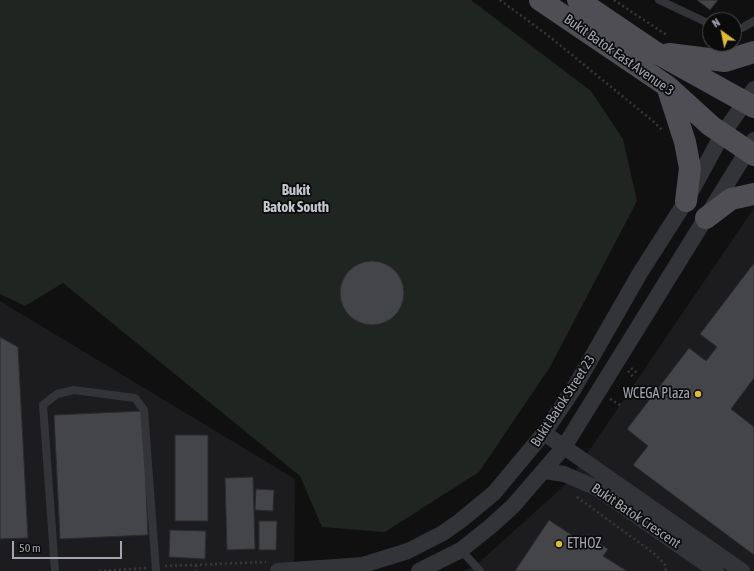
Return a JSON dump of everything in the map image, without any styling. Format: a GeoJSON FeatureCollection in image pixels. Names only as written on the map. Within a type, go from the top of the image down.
{"type":"FeatureCollection","features":[{"type":"Feature","properties":{"kind":"main road","name":"Bukit Batok East Avenue 3"},"geometry":{"type":"LineString","coordinates":[[540,0],[667,86],[722,135],[752,149]]}},
{"type":"Feature","properties":{"kind":"main road","name":"Bukit Batok East Avenue 3"},"geometry":{"type":"LineString","coordinates":[[578,0],[655,52],[751,99]]}},
{"type":"Feature","properties":{"kind":"main road"},"geometry":{"type":"LineString","coordinates":[[655,52],[726,61],[754,52]]}},
{"type":"Feature","properties":{"kind":"main road"},"geometry":{"type":"LineString","coordinates":[[667,86],[685,142],[690,168],[686,201]]}},
{"type":"Feature","properties":{"kind":"main road"},"geometry":{"type":"LineString","coordinates":[[706,218],[731,199],[754,194]]}},
{"type":"Feature","properties":{"kind":"street","name":"Bukit Batok Street 23"},"geometry":{"type":"LineString","coordinates":[[275,566],[362,565],[408,551],[426,542],[477,509],[508,478],[544,433],[573,390],[640,273],[686,201],[722,135],[751,99]]}},
{"type":"Feature","properties":{"kind":"street","name":"Bukit Batok Street 23"},"geometry":{"type":"LineString","coordinates":[[419,571],[461,550],[513,506],[545,471],[564,447],[706,218],[752,149]]}},
{"type":"Feature","properties":{"kind":"street","name":"Bukit Batok Crescent"},"geometry":{"type":"LineString","coordinates":[[544,433],[742,571]]}},
{"type":"Feature","properties":{"kind":"street","name":"Bukit Batok Crescent"},"geometry":{"type":"LineString","coordinates":[[545,471],[564,474],[597,488],[697,566],[716,571]]}},
{"type":"Feature","properties":{"kind":"street"},"geometry":{"type":"LineString","coordinates":[[697,566],[711,548]]}},
{"type":"Feature","properties":{"kind":"lane"},"geometry":{"type":"LineString","coordinates":[[659,0],[702,20]]}},
{"type":"Feature","properties":{"kind":"lane"},"geometry":{"type":"LineString","coordinates":[[742,28],[754,21]]}},
{"type":"Feature","properties":{"kind":"lane"},"geometry":{"type":"LineString","coordinates":[[55,571],[43,405],[57,394],[74,390],[136,398],[144,410],[156,569]]}},
{"type":"Feature","properties":{"kind":"lane"},"geometry":{"type":"LineString","coordinates":[[461,550],[480,571]]}},
{"type":"Feature","properties":{"kind":"path"},"geometry":{"type":"LineString","coordinates":[[500,0],[550,37],[654,122],[664,133]]}},
{"type":"Feature","properties":{"kind":"path"},"geometry":{"type":"LineString","coordinates":[[614,0],[667,36],[674,38]]}},
{"type":"Feature","properties":{"kind":"path"},"geometry":{"type":"LineString","coordinates":[[632,369],[638,374]]}},
{"type":"Feature","properties":{"kind":"path"},"geometry":{"type":"LineString","coordinates":[[617,403],[623,407]]}},
{"type":"Feature","properties":{"kind":"path"},"geometry":{"type":"LineString","coordinates":[[573,494],[656,555],[665,565],[666,571]]}},
{"type":"Feature","properties":{"kind":"path"},"geometry":{"type":"LineString","coordinates":[[196,565],[196,571]]}},
{"type":"Feature","properties":{"kind":"path"},"geometry":{"type":"LineString","coordinates":[[99,571],[156,569],[196,565],[275,566]]}},
{"type":"Feature","properties":{"kind":"shaded area"},"geometry":{"type":"Polygon","coordinates":[[[0,0],[471,0],[591,91],[623,139],[637,201],[550,367],[479,472],[385,532],[322,527],[300,476],[63,283],[25,306],[0,294],[0,0]]]}},
{"type":"Feature","properties":{"kind":"shaded area"},"geometry":{"type":"Polygon","coordinates":[[[754,208],[754,571],[463,571],[474,567],[567,483],[754,208]]]}},
{"type":"Feature","properties":{"kind":"shaded area"},"geometry":{"type":"Polygon","coordinates":[[[0,301],[295,479],[294,571],[0,571],[0,301]]]}},
{"type":"Feature","properties":{"kind":"building"},"geometry":{"type":"Polygon","coordinates":[[[697,0],[718,0],[710,10],[697,0]]]}},
{"type":"Feature","properties":{"kind":"building"},"geometry":{"type":"Polygon","coordinates":[[[366,261],[378,261],[395,270],[402,281],[404,293],[402,305],[395,316],[378,325],[366,325],[354,320],[345,311],[340,299],[340,287],[345,275],[354,266],[366,261]]]}},
{"type":"Feature","properties":{"kind":"building","name":"WCEGA Plaza"},"geometry":{"type":"Polygon","coordinates":[[[754,263],[754,378],[731,409],[754,427],[754,555],[633,465],[648,446],[627,429],[689,348],[706,361],[717,347],[700,334],[754,263]]]}},
{"type":"Feature","properties":{"kind":"building"},"geometry":{"type":"Polygon","coordinates":[[[0,337],[18,347],[28,538],[0,539],[0,337]]]}},
{"type":"Feature","properties":{"kind":"building"},"geometry":{"type":"Polygon","coordinates":[[[143,411],[148,535],[60,539],[54,415],[143,411]]]}},
{"type":"Feature","properties":{"kind":"building"},"geometry":{"type":"Polygon","coordinates":[[[175,435],[208,435],[208,521],[175,521],[175,435]]]}},
{"type":"Feature","properties":{"kind":"building"},"geometry":{"type":"Polygon","coordinates":[[[253,477],[255,549],[227,550],[225,478],[253,477]]]}},
{"type":"Feature","properties":{"kind":"building"},"geometry":{"type":"Polygon","coordinates":[[[256,489],[274,490],[273,511],[255,510],[256,489]]]}},
{"type":"Feature","properties":{"kind":"building","name":"ETHOZ"},"geometry":{"type":"Polygon","coordinates":[[[549,520],[590,547],[594,540],[608,549],[603,556],[627,571],[515,571],[549,520]]]}},
{"type":"Feature","properties":{"kind":"building"},"geometry":{"type":"Polygon","coordinates":[[[259,521],[277,521],[276,550],[259,550],[259,521]]]}},
{"type":"Feature","properties":{"kind":"building"},"geometry":{"type":"Polygon","coordinates":[[[170,530],[206,531],[205,559],[169,557],[170,530]]]}},
{"type":"Feature","properties":{"kind":"place","name":"WCEGA Plaza"},"geometry":{"type":"Point","coordinates":[698,394]}},
{"type":"Feature","properties":{"kind":"place","name":"ETHOZ"},"geometry":{"type":"Point","coordinates":[559,544]}},
{"type":"Feature","properties":{"kind":"district","name":"Bukit Batok South"},"geometry":{"type":"Point","coordinates":[296,198]}}]}
